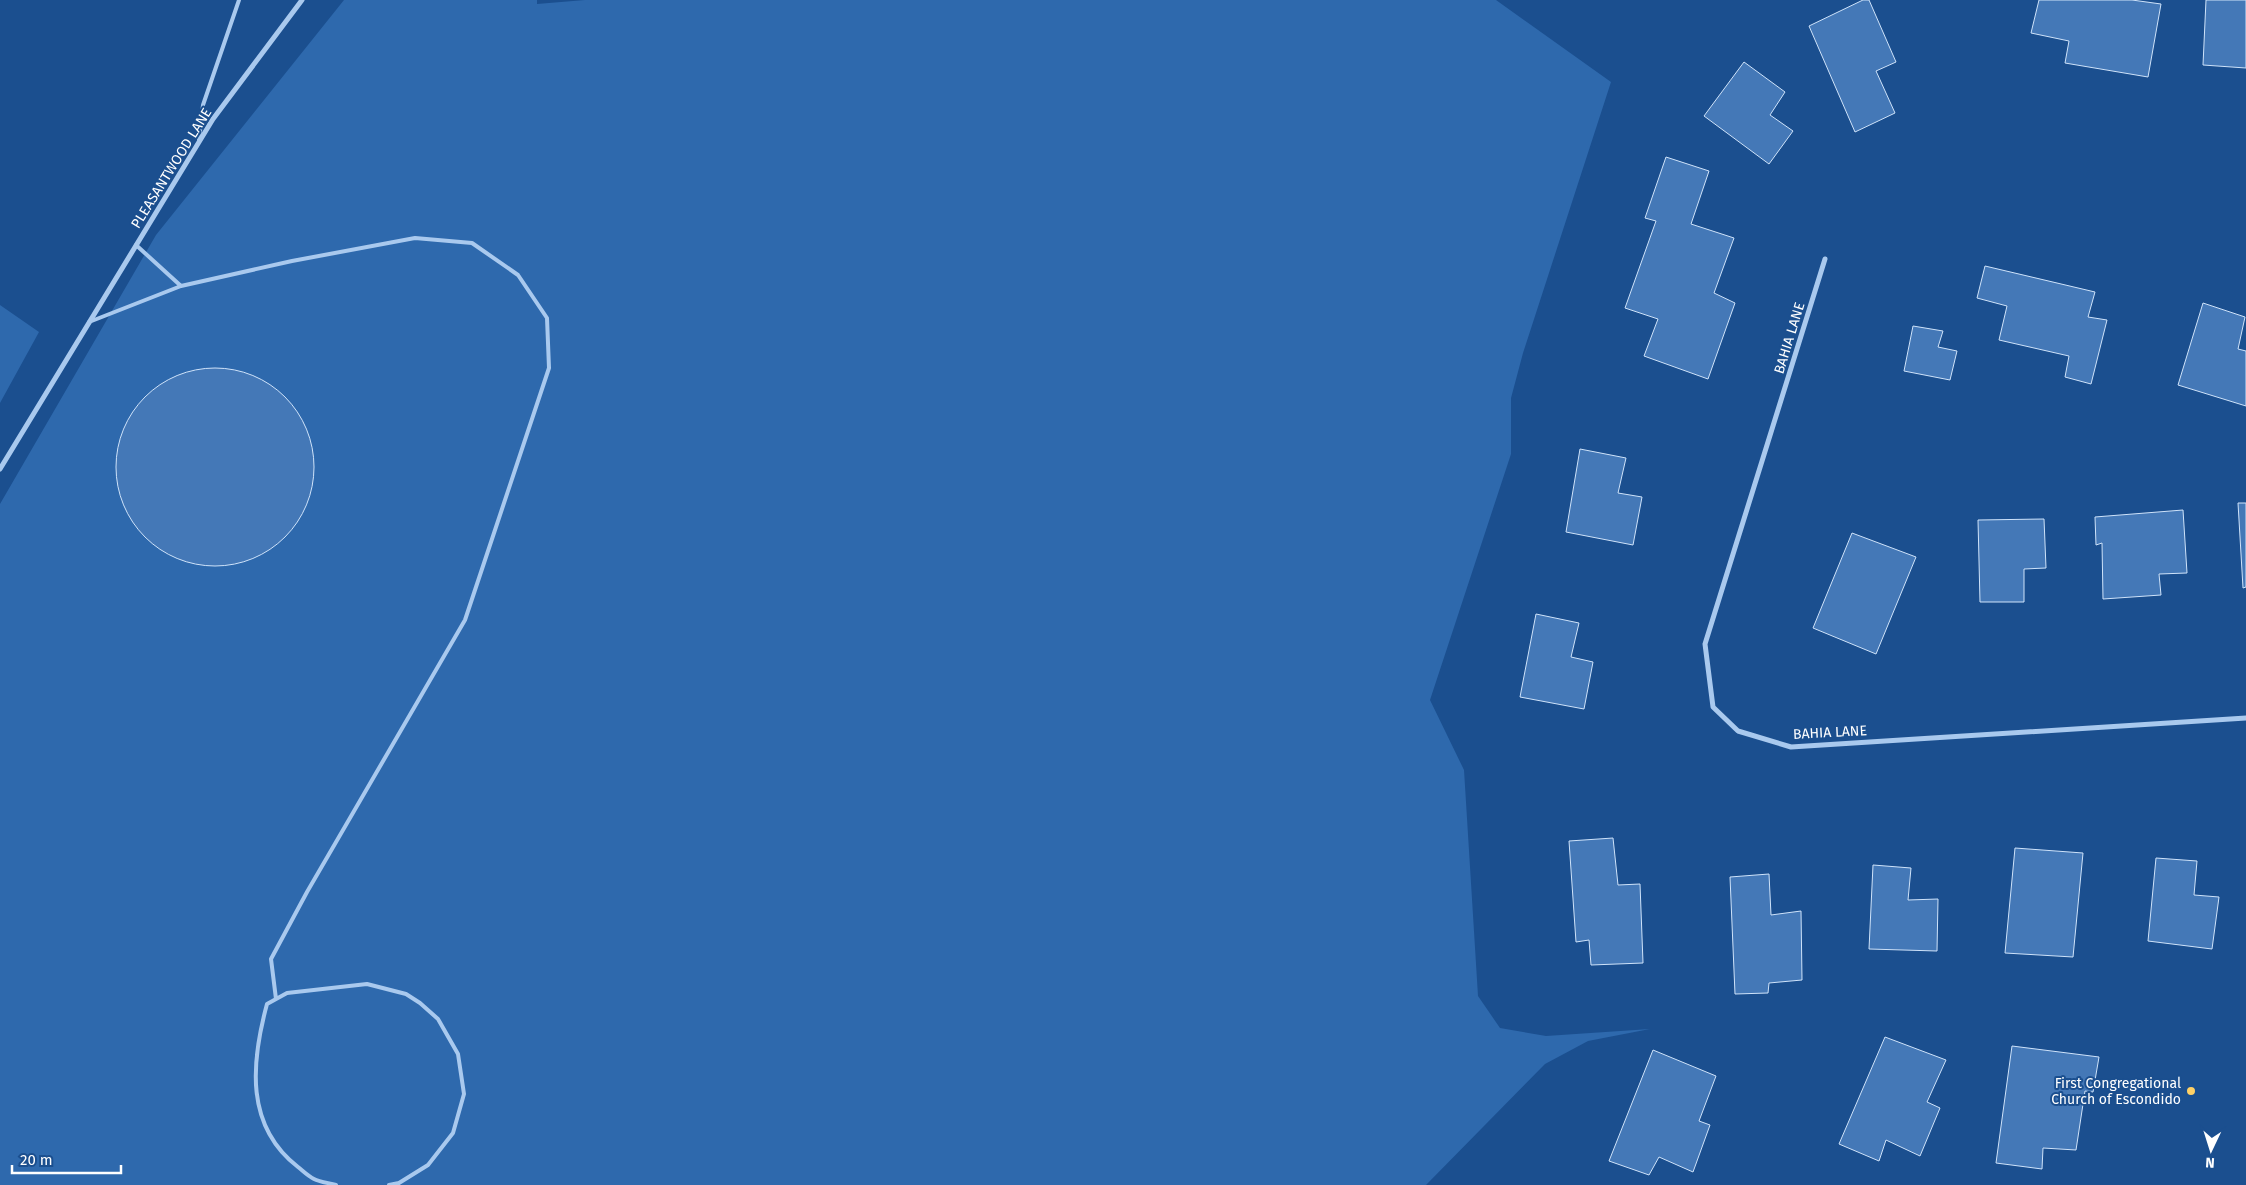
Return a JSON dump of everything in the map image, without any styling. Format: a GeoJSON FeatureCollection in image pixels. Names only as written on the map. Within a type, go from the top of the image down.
{"type":"FeatureCollection","features":[{"type":"Feature","properties":{"kind":"street","name":"PLEASANTWOOD LANE"},"geometry":{"type":"LineString","coordinates":[[0,470],[213,119],[302,0]]}},
{"type":"Feature","properties":{"kind":"street","name":"BAHIA LANE"},"geometry":{"type":"LineString","coordinates":[[1825,259],[1706,644],[1713,707],[1738,731],[1791,747],[2246,718]]}},
{"type":"Feature","properties":{"kind":"lane"},"geometry":{"type":"LineString","coordinates":[[199,142],[204,105],[239,0]]}},
{"type":"Feature","properties":{"kind":"lane"},"geometry":{"type":"LineString","coordinates":[[89,322],[181,286],[292,261],[415,238],[472,243],[518,275],[547,318],[550,368],[465,620],[307,892],[271,959],[276,999]]}},
{"type":"Feature","properties":{"kind":"lane"},"geometry":{"type":"LineString","coordinates":[[136,245],[181,286]]}},
{"type":"Feature","properties":{"kind":"lane"},"geometry":{"type":"LineString","coordinates":[[336,1185],[314,1179],[282,1154],[261,1120],[257,1101],[259,1037],[268,1004],[287,993],[367,984],[406,994],[420,1003],[438,1019],[458,1054],[464,1094],[453,1133],[428,1165],[399,1182],[389,1185]]}},
{"type":"Feature","properties":{"kind":"shaded area"},"geometry":{"type":"Polygon","coordinates":[[[344,0],[537,0],[537,4],[585,0],[1496,0],[1611,82],[1523,353],[1511,398],[1511,454],[1430,700],[1464,770],[1478,996],[1500,1028],[1546,1036],[1650,1029],[1588,1041],[1545,1064],[1426,1185],[0,1185],[0,504],[156,235],[344,0]]]}},
{"type":"Feature","properties":{"kind":"shaded area"},"geometry":{"type":"Polygon","coordinates":[[[0,305],[39,332],[0,403],[0,305]]]}},
{"type":"Feature","properties":{"kind":"building"},"geometry":{"type":"Polygon","coordinates":[[[1863,0],[1869,0],[1896,62],[1876,71],[1895,113],[1855,132],[1809,26],[1863,0]]]}},
{"type":"Feature","properties":{"kind":"building"},"geometry":{"type":"Polygon","coordinates":[[[2039,0],[2132,0],[2161,4],[2148,77],[2065,63],[2069,41],[2031,33],[2039,0]]]}},
{"type":"Feature","properties":{"kind":"building"},"geometry":{"type":"Polygon","coordinates":[[[2206,0],[2246,0],[2246,68],[2203,65],[2206,0]]]}},
{"type":"Feature","properties":{"kind":"building"},"geometry":{"type":"Polygon","coordinates":[[[1744,62],[1785,92],[1770,115],[1793,131],[1769,164],[1704,116],[1744,62]]]}},
{"type":"Feature","properties":{"kind":"building"},"geometry":{"type":"Polygon","coordinates":[[[1666,157],[1709,171],[1691,224],[1734,238],[1714,293],[1735,303],[1708,379],[1644,356],[1658,319],[1625,308],[1656,221],[1645,218],[1666,157]]]}},
{"type":"Feature","properties":{"kind":"building"},"geometry":{"type":"Polygon","coordinates":[[[1985,266],[2095,292],[2088,317],[2107,320],[2091,384],[2065,377],[2069,356],[1999,340],[2007,306],[1977,298],[1985,266]]]}},
{"type":"Feature","properties":{"kind":"building"},"geometry":{"type":"Polygon","coordinates":[[[2203,303],[2245,317],[2238,349],[2246,351],[2246,406],[2178,385],[2203,303]]]}},
{"type":"Feature","properties":{"kind":"building"},"geometry":{"type":"Polygon","coordinates":[[[1913,326],[1943,331],[1938,347],[1957,351],[1950,380],[1904,371],[1913,326]]]}},
{"type":"Feature","properties":{"kind":"building"},"geometry":{"type":"Polygon","coordinates":[[[205,368],[225,368],[253,375],[278,390],[292,404],[307,429],[314,457],[314,477],[307,505],[292,530],[278,544],[253,559],[244,562],[225,566],[205,566],[177,559],[152,544],[138,530],[123,505],[120,496],[116,477],[116,457],[123,429],[138,404],[152,390],[177,375],[186,372],[205,368]]]}},
{"type":"Feature","properties":{"kind":"building"},"geometry":{"type":"Polygon","coordinates":[[[1580,449],[1626,458],[1618,493],[1642,497],[1633,545],[1566,532],[1580,449]]]}},
{"type":"Feature","properties":{"kind":"building"},"geometry":{"type":"Polygon","coordinates":[[[2238,503],[2246,503],[2246,587],[2243,588],[2238,503]]]}},
{"type":"Feature","properties":{"kind":"building"},"geometry":{"type":"Polygon","coordinates":[[[2183,510],[2187,573],[2159,574],[2161,595],[2103,599],[2102,543],[2096,545],[2095,517],[2183,510]]]}},
{"type":"Feature","properties":{"kind":"building"},"geometry":{"type":"Polygon","coordinates":[[[2044,519],[2046,568],[2024,569],[2024,602],[1980,602],[1978,520],[2044,519]]]}},
{"type":"Feature","properties":{"kind":"building"},"geometry":{"type":"Polygon","coordinates":[[[1852,533],[1916,557],[1876,654],[1813,628],[1852,533]]]}},
{"type":"Feature","properties":{"kind":"building"},"geometry":{"type":"Polygon","coordinates":[[[1536,614],[1579,623],[1571,657],[1593,662],[1584,709],[1520,697],[1536,614]]]}},
{"type":"Feature","properties":{"kind":"building"},"geometry":{"type":"Polygon","coordinates":[[[1613,838],[1618,885],[1640,884],[1643,963],[1591,965],[1589,940],[1576,942],[1569,841],[1613,838]]]}},
{"type":"Feature","properties":{"kind":"building"},"geometry":{"type":"Polygon","coordinates":[[[2015,848],[2083,853],[2073,957],[2005,953],[2015,848]]]}},
{"type":"Feature","properties":{"kind":"building"},"geometry":{"type":"Polygon","coordinates":[[[2156,858],[2197,861],[2194,895],[2219,897],[2212,949],[2148,941],[2156,858]]]}},
{"type":"Feature","properties":{"kind":"building"},"geometry":{"type":"Polygon","coordinates":[[[1873,865],[1911,868],[1908,900],[1938,899],[1937,951],[1869,949],[1873,865]]]}},
{"type":"Feature","properties":{"kind":"building"},"geometry":{"type":"Polygon","coordinates":[[[1769,874],[1771,915],[1801,911],[1802,980],[1769,983],[1768,993],[1735,994],[1730,877],[1769,874]]]}},
{"type":"Feature","properties":{"kind":"building"},"geometry":{"type":"Polygon","coordinates":[[[1885,1037],[1946,1060],[1927,1102],[1940,1108],[1920,1156],[1886,1140],[1879,1161],[1839,1144],[1885,1037]]]}},
{"type":"Feature","properties":{"kind":"building"},"geometry":{"type":"Polygon","coordinates":[[[2012,1046],[2099,1057],[2093,1092],[2085,1091],[2076,1150],[2043,1148],[2042,1169],[1996,1163],[2012,1046]]]}},
{"type":"Feature","properties":{"kind":"building"},"geometry":{"type":"Polygon","coordinates":[[[1653,1050],[1716,1076],[1699,1121],[1710,1125],[1693,1172],[1659,1157],[1649,1175],[1609,1161],[1653,1050]]]}},
{"type":"Feature","properties":{"kind":"place","name":"First Congregational Church of Escondido"},"geometry":{"type":"Point","coordinates":[2191,1091]}}]}
